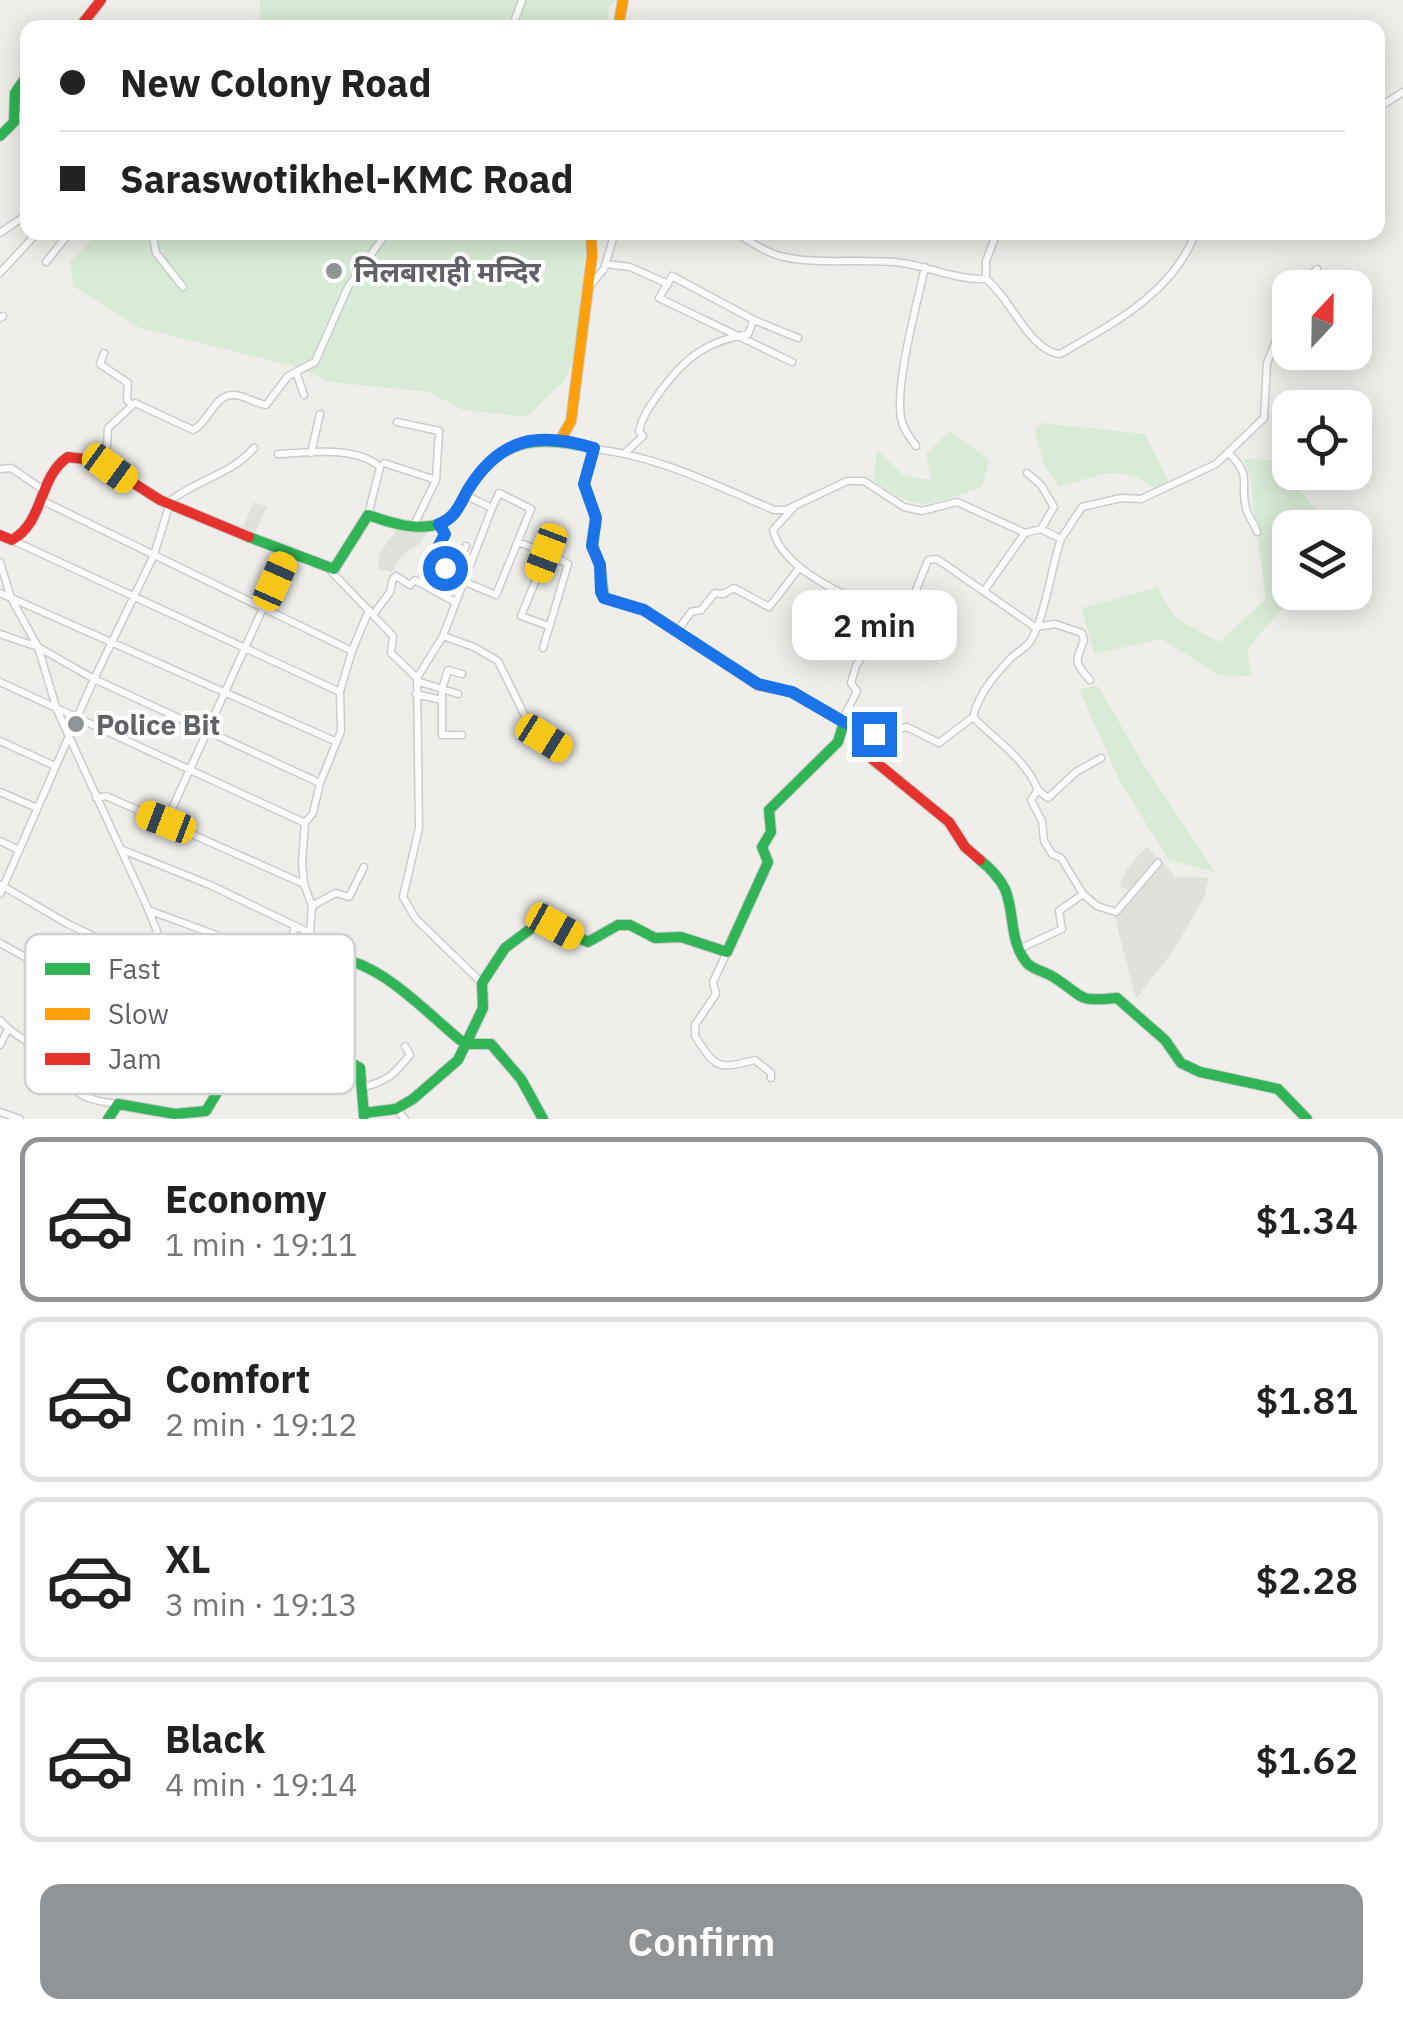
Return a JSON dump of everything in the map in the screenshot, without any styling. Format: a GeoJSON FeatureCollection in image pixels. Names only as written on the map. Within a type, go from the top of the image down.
{"type":"FeatureCollection","features":[{"type":"Feature","properties":{"kind":"street"},"geometry":{"type":"LineString","coordinates":[[0,136],[20,119]]}},
{"type":"Feature","properties":{"kind":"street"},"geometry":{"type":"LineString","coordinates":[[0,273],[31,240]]}},
{"type":"Feature","properties":{"kind":"street"},"geometry":{"type":"LineString","coordinates":[[46,262],[64,240]]}},
{"type":"Feature","properties":{"kind":"street"},"geometry":{"type":"LineString","coordinates":[[154,240],[156,253],[182,287]]}},
{"type":"Feature","properties":{"kind":"street"},"geometry":{"type":"LineString","coordinates":[[99,461],[107,446],[108,428],[132,405],[142,405],[193,430],[227,396],[266,404],[288,376],[315,362],[348,287],[381,240]]}},
{"type":"Feature","properties":{"kind":"street"},"geometry":{"type":"LineString","coordinates":[[561,439],[571,422],[591,240]]}},
{"type":"Feature","properties":{"kind":"street"},"geometry":{"type":"LineString","coordinates":[[588,289],[606,264],[613,240]]}},
{"type":"Feature","properties":{"kind":"street"},"geometry":{"type":"LineString","coordinates":[[747,240],[786,258],[868,260],[925,267],[962,280],[986,279]]}},
{"type":"Feature","properties":{"kind":"street"},"geometry":{"type":"LineString","coordinates":[[993,240],[986,261],[986,279],[1023,327],[1051,353],[1060,354],[1116,322],[1171,279],[1193,240]]}},
{"type":"Feature","properties":{"kind":"street"},"geometry":{"type":"LineString","coordinates":[[606,264],[630,267],[668,284]]}},
{"type":"Feature","properties":{"kind":"street"},"geometry":{"type":"LineString","coordinates":[[916,446],[902,425],[900,411],[909,337],[925,267]]}},
{"type":"Feature","properties":{"kind":"street"},"geometry":{"type":"LineString","coordinates":[[792,362],[660,298],[672,276],[754,320],[798,338]]}},
{"type":"Feature","properties":{"kind":"street"},"geometry":{"type":"LineString","coordinates":[[624,454],[643,436],[639,431],[644,412],[677,368],[716,342],[748,334],[754,320]]}},
{"type":"Feature","properties":{"kind":"street"},"geometry":{"type":"LineString","coordinates":[[594,448],[584,484],[596,518],[592,546],[600,565],[604,598],[644,610],[758,684],[792,692],[843,721],[874,734],[907,727],[939,743],[973,717],[978,699],[1013,656],[1029,643],[1054,573],[1061,539],[1075,514],[1089,504],[1142,499],[1216,464],[1264,418],[1267,363],[1272,350]]}},
{"type":"Feature","properties":{"kind":"street"},"geometry":{"type":"LineString","coordinates":[[104,353],[100,364],[128,383],[127,400],[132,405]]}},
{"type":"Feature","properties":{"kind":"street"},"geometry":{"type":"LineString","coordinates":[[296,372],[304,395]]}},
{"type":"Feature","properties":{"kind":"street"},"geometry":{"type":"LineString","coordinates":[[311,453],[320,414]]}},
{"type":"Feature","properties":{"kind":"street"},"geometry":{"type":"LineString","coordinates":[[397,422],[439,430],[436,480],[414,525]]}},
{"type":"Feature","properties":{"kind":"street"},"geometry":{"type":"LineString","coordinates":[[368,515],[409,526],[439,524],[457,512],[491,460],[527,439],[561,439],[685,473],[774,510],[794,506],[847,480],[864,481],[904,507],[922,511],[957,502],[1025,533],[1041,530],[1061,539]]}},
{"type":"Feature","properties":{"kind":"street"},"geometry":{"type":"LineString","coordinates":[[90,934],[1,888],[94,678],[154,555],[170,502],[180,492],[239,464],[254,448]]}},
{"type":"Feature","properties":{"kind":"street"},"geometry":{"type":"LineString","coordinates":[[1229,453],[1240,465],[1246,508],[1257,532]]}},
{"type":"Feature","properties":{"kind":"street"},"geometry":{"type":"LineString","coordinates":[[278,454],[357,454],[380,467],[368,515],[330,570]]}},
{"type":"Feature","properties":{"kind":"street"},"geometry":{"type":"LineString","coordinates":[[12,540],[31,524],[52,472],[68,457],[99,461],[160,500],[330,570],[393,636],[391,652],[417,680],[458,694]]}},
{"type":"Feature","properties":{"kind":"street"},"geometry":{"type":"LineString","coordinates":[[384,463],[436,480]]}},
{"type":"Feature","properties":{"kind":"street"},"geometry":{"type":"LineString","coordinates":[[0,469],[11,468],[43,496],[352,651]]}},
{"type":"Feature","properties":{"kind":"street"},"geometry":{"type":"LineString","coordinates":[[1027,473],[1041,485],[1054,507],[1041,530]]}},
{"type":"Feature","properties":{"kind":"street"},"geometry":{"type":"LineString","coordinates":[[439,524],[445,534],[429,561],[464,580],[496,595],[530,509],[499,494],[464,580],[444,636],[417,680],[419,828],[403,897],[416,919],[482,983]]}},
{"type":"Feature","properties":{"kind":"street"},"geometry":{"type":"LineString","coordinates":[[465,495],[492,508]]}},
{"type":"Feature","properties":{"kind":"street"},"geometry":{"type":"LineString","coordinates":[[794,506],[773,530],[774,536],[790,562],[844,594],[895,612],[907,611],[930,558],[949,566],[1035,627],[1056,624],[1082,633],[1084,640],[1076,661],[1090,680]]}},
{"type":"Feature","properties":{"kind":"street"},"geometry":{"type":"LineString","coordinates":[[984,591],[1025,533]]}},
{"type":"Feature","properties":{"kind":"street"},"geometry":{"type":"LineString","coordinates":[[0,535],[340,692]]}},
{"type":"Feature","properties":{"kind":"street"},"geometry":{"type":"LineString","coordinates":[[518,542],[568,564],[542,648]]}},
{"type":"Feature","properties":{"kind":"street"},"geometry":{"type":"LineString","coordinates":[[454,573],[466,546]]}},
{"type":"Feature","properties":{"kind":"street"},"geometry":{"type":"LineString","coordinates":[[546,553],[521,616],[549,626]]}},
{"type":"Feature","properties":{"kind":"street"},"geometry":{"type":"LineString","coordinates":[[166,822],[288,554]]}},
{"type":"Feature","properties":{"kind":"street"},"geometry":{"type":"LineString","coordinates":[[0,562],[10,598],[38,647],[57,710],[157,934]]}},
{"type":"Feature","properties":{"kind":"street"},"geometry":{"type":"LineString","coordinates":[[678,630],[690,612],[701,610],[715,593],[734,588],[769,607],[800,568]]}},
{"type":"Feature","properties":{"kind":"street"},"geometry":{"type":"LineString","coordinates":[[122,850],[210,885],[310,933],[312,906],[302,863],[305,823],[313,813],[320,782],[340,731],[340,692],[352,651],[371,612],[390,592],[394,576],[410,585],[415,580],[456,602]]}},
{"type":"Feature","properties":{"kind":"street"},"geometry":{"type":"LineString","coordinates":[[0,593],[336,742]]}},
{"type":"Feature","properties":{"kind":"street"},"geometry":{"type":"LineString","coordinates":[[890,630],[895,612]]}},
{"type":"Feature","properties":{"kind":"street"},"geometry":{"type":"LineString","coordinates":[[771,1078],[755,1060],[722,1067],[714,1064],[694,1036],[696,1025],[716,994],[712,982],[768,862],[762,846],[771,832],[769,810],[838,742],[857,691],[851,679],[879,630]]}},
{"type":"Feature","properties":{"kind":"street"},"geometry":{"type":"LineString","coordinates":[[0,634],[38,647],[94,678],[320,782]]}},
{"type":"Feature","properties":{"kind":"street"},"geometry":{"type":"LineString","coordinates":[[444,636],[498,661],[530,726],[564,750]]}},
{"type":"Feature","properties":{"kind":"street"},"geometry":{"type":"LineString","coordinates":[[462,674],[448,670],[442,689],[442,735],[462,734]]}},
{"type":"Feature","properties":{"kind":"street"},"geometry":{"type":"LineString","coordinates":[[0,682],[305,823]]}},
{"type":"Feature","properties":{"kind":"street"},"geometry":{"type":"LineString","coordinates":[[416,694],[442,700]]}},
{"type":"Feature","properties":{"kind":"street"},"geometry":{"type":"LineString","coordinates":[[973,717],[1021,763],[1038,790],[1048,798],[1076,772],[1101,758]]}},
{"type":"Feature","properties":{"kind":"street"},"geometry":{"type":"LineString","coordinates":[[874,734],[872,759],[949,822],[965,847],[1000,881],[1006,891],[1018,950],[1028,965],[1054,977],[1077,997],[1102,1002],[1117,998],[1126,1002],[1185,1065],[1200,1072],[1278,1089],[1307,1119]]}},
{"type":"Feature","properties":{"kind":"street"},"geometry":{"type":"LineString","coordinates":[[0,740],[55,766]]}},
{"type":"Feature","properties":{"kind":"street"},"geometry":{"type":"LineString","coordinates":[[1038,790],[1030,800],[1042,821],[1044,841],[1052,854],[1061,858],[1083,894],[1097,906],[1116,912],[1158,863]]}},
{"type":"Feature","properties":{"kind":"street"},"geometry":{"type":"LineString","coordinates":[[0,792],[36,808]]}},
{"type":"Feature","properties":{"kind":"street"},"geometry":{"type":"LineString","coordinates":[[96,798],[106,796],[304,884]]}},
{"type":"Feature","properties":{"kind":"street"},"geometry":{"type":"LineString","coordinates":[[0,841],[20,850]]}},
{"type":"Feature","properties":{"kind":"street"},"geometry":{"type":"LineString","coordinates":[[312,906],[336,893],[349,896],[364,867]]}},
{"type":"Feature","properties":{"kind":"street"},"geometry":{"type":"LineString","coordinates":[[1018,950],[1062,928],[1060,911],[1083,894]]}},
{"type":"Feature","properties":{"kind":"street"},"geometry":{"type":"LineString","coordinates":[[149,911],[212,934]]}},
{"type":"Feature","properties":{"kind":"street"},"geometry":{"type":"LineString","coordinates":[[466,1048],[482,1008],[482,983],[504,948],[538,924],[555,926],[588,942],[618,924],[655,938],[681,936],[727,952]]}},
{"type":"Feature","properties":{"kind":"street"},"geometry":{"type":"LineString","coordinates":[[292,934],[295,928]]}},
{"type":"Feature","properties":{"kind":"street"},"geometry":{"type":"LineString","coordinates":[[0,942],[25,956]]}},
{"type":"Feature","properties":{"kind":"street"},"geometry":{"type":"LineString","coordinates":[[355,963],[381,974],[414,996],[466,1048]]}},
{"type":"Feature","properties":{"kind":"street"},"geometry":{"type":"LineString","coordinates":[[0,1020],[7,1031],[25,1042]]}},
{"type":"Feature","properties":{"kind":"street"},"geometry":{"type":"LineString","coordinates":[[0,1045],[7,1031]]}},
{"type":"Feature","properties":{"kind":"street"},"geometry":{"type":"LineString","coordinates":[[355,1065],[360,1068],[364,1086],[364,1116],[396,1109],[413,1100],[466,1048],[483,1041],[496,1048],[521,1079],[543,1119]]}},
{"type":"Feature","properties":{"kind":"street"},"geometry":{"type":"LineString","coordinates":[[364,1086],[394,1074],[410,1055],[405,1046]]}},
{"type":"Feature","properties":{"kind":"street"},"geometry":{"type":"LineString","coordinates":[[79,1094],[89,1101],[199,1116],[210,1108],[217,1094]]}},
{"type":"Feature","properties":{"kind":"street"},"geometry":{"type":"LineString","coordinates":[[108,1119],[118,1104]]}},
{"type":"Feature","properties":{"kind":"street"},"geometry":{"type":"LineString","coordinates":[[396,1109],[405,1119]]}},
{"type":"Feature","properties":{"kind":"street"},"geometry":{"type":"LineString","coordinates":[[0,1112],[20,1119]]}},
{"type":"Feature","properties":{"kind":"shaded area"},"geometry":{"type":"Polygon","coordinates":[[[254,502],[267,507],[253,537],[241,531],[254,502]]]}},
{"type":"Feature","properties":{"kind":"shaded area"},"geometry":{"type":"Polygon","coordinates":[[[397,529],[428,531],[421,543],[401,556],[392,572],[378,569],[379,554],[397,529]]]}},
{"type":"Feature","properties":{"kind":"shaded area"},"geometry":{"type":"Polygon","coordinates":[[[1147,846],[1176,877],[1209,878],[1203,900],[1173,951],[1136,999],[1115,918],[1130,891],[1119,887],[1126,870],[1147,846]]]}},
{"type":"Feature","properties":{"kind":"green space"},"geometry":{"type":"Polygon","coordinates":[[[260,0],[617,0],[609,6],[608,20],[259,20],[260,0]]]}},
{"type":"Feature","properties":{"kind":"green space"},"geometry":{"type":"Polygon","coordinates":[[[91,240],[586,240],[575,359],[563,382],[526,417],[463,410],[429,392],[330,382],[294,366],[140,328],[73,286],[70,262],[91,240]]]}},
{"type":"Feature","properties":{"kind":"green space"},"geometry":{"type":"Polygon","coordinates":[[[1041,423],[1145,434],[1168,481],[1154,489],[1142,480],[1119,473],[1059,487],[1044,465],[1035,431],[1041,423]]]}},
{"type":"Feature","properties":{"kind":"green space"},"geometry":{"type":"Polygon","coordinates":[[[950,431],[989,460],[982,487],[926,504],[905,500],[874,481],[877,449],[904,476],[931,480],[926,454],[950,431]]]}},
{"type":"Feature","properties":{"kind":"green space"},"geometry":{"type":"Polygon","coordinates":[[[1244,459],[1272,460],[1272,490],[1299,490],[1317,510],[1272,510],[1272,610],[1281,610],[1247,649],[1252,676],[1218,675],[1162,639],[1094,654],[1082,608],[1157,588],[1175,618],[1219,642],[1266,599],[1244,459]]]}},
{"type":"Feature","properties":{"kind":"green space"},"geometry":{"type":"Polygon","coordinates":[[[1098,686],[1141,760],[1215,872],[1169,860],[1120,782],[1079,689],[1098,686]]]}},
{"type":"Feature","properties":{"kind":"traffic: fast"},"geometry":{"type":"LineString","coordinates":[[0,136],[14,122],[15,93],[20,86]]}},
{"type":"Feature","properties":{"kind":"traffic: fast"},"geometry":{"type":"LineString","coordinates":[[249,537],[334,569],[368,515],[415,527],[444,522],[455,513],[479,474],[506,451],[537,442],[594,449],[584,484],[596,518],[592,545],[600,565],[604,598],[644,610],[734,669]]}},
{"type":"Feature","properties":{"kind":"traffic: fast"},"geometry":{"type":"LineString","coordinates":[[364,1113],[396,1109],[458,1060],[483,1008],[482,983],[505,948],[537,924],[555,926],[588,942],[618,925],[630,925],[655,938],[681,937],[727,952],[768,862],[762,847],[771,832],[769,810],[838,742],[844,722]]}},
{"type":"Feature","properties":{"kind":"traffic: fast"},"geometry":{"type":"LineString","coordinates":[[980,860],[1005,889],[1017,946],[1030,965],[1082,997],[1117,998],[1165,1040],[1181,1063],[1200,1072],[1278,1089],[1307,1119]]}},
{"type":"Feature","properties":{"kind":"traffic: fast"},"geometry":{"type":"LineString","coordinates":[[355,963],[398,987],[460,1040],[491,1044],[521,1079],[543,1119]]}},
{"type":"Feature","properties":{"kind":"traffic: fast"},"geometry":{"type":"LineString","coordinates":[[355,1065],[360,1068],[364,1116]]}},
{"type":"Feature","properties":{"kind":"traffic: fast"},"geometry":{"type":"LineString","coordinates":[[108,1119],[118,1104],[175,1114],[206,1111],[216,1094]]}},
{"type":"Feature","properties":{"kind":"traffic: slow"},"geometry":{"type":"LineString","coordinates":[[619,20],[623,0]]}},
{"type":"Feature","properties":{"kind":"traffic: slow"},"geometry":{"type":"LineString","coordinates":[[561,439],[571,421],[591,240]]}},
{"type":"Feature","properties":{"kind":"traffic: jam"},"geometry":{"type":"LineString","coordinates":[[85,20],[101,0]]}},
{"type":"Feature","properties":{"kind":"traffic: jam"},"geometry":{"type":"LineString","coordinates":[[0,535],[12,540],[23,532],[51,476],[68,457],[99,461],[160,500],[249,537]]}},
{"type":"Feature","properties":{"kind":"traffic: jam"},"geometry":{"type":"LineString","coordinates":[[734,669],[758,685],[792,692],[842,721],[875,734],[872,759],[949,822],[965,847],[980,860]]}},
{"type":"Feature","properties":{"kind":"place","name":"निलबाराही मन्दिर"},"geometry":{"type":"Point","coordinates":[334,271]}},
{"type":"Feature","properties":{"kind":"place","name":"Police Bit"},"geometry":{"type":"Point","coordinates":[76,724]}},
{"type":"Feature","properties":{"kind":"route"},"geometry":{"type":"LineString","coordinates":[[445,568],[430,562],[445,534],[439,524],[457,512],[478,474],[491,460],[527,439],[561,439],[594,448],[584,484],[596,518],[592,546],[600,565],[604,598],[644,610],[758,684],[792,692],[842,721],[874,734]]}}]}
